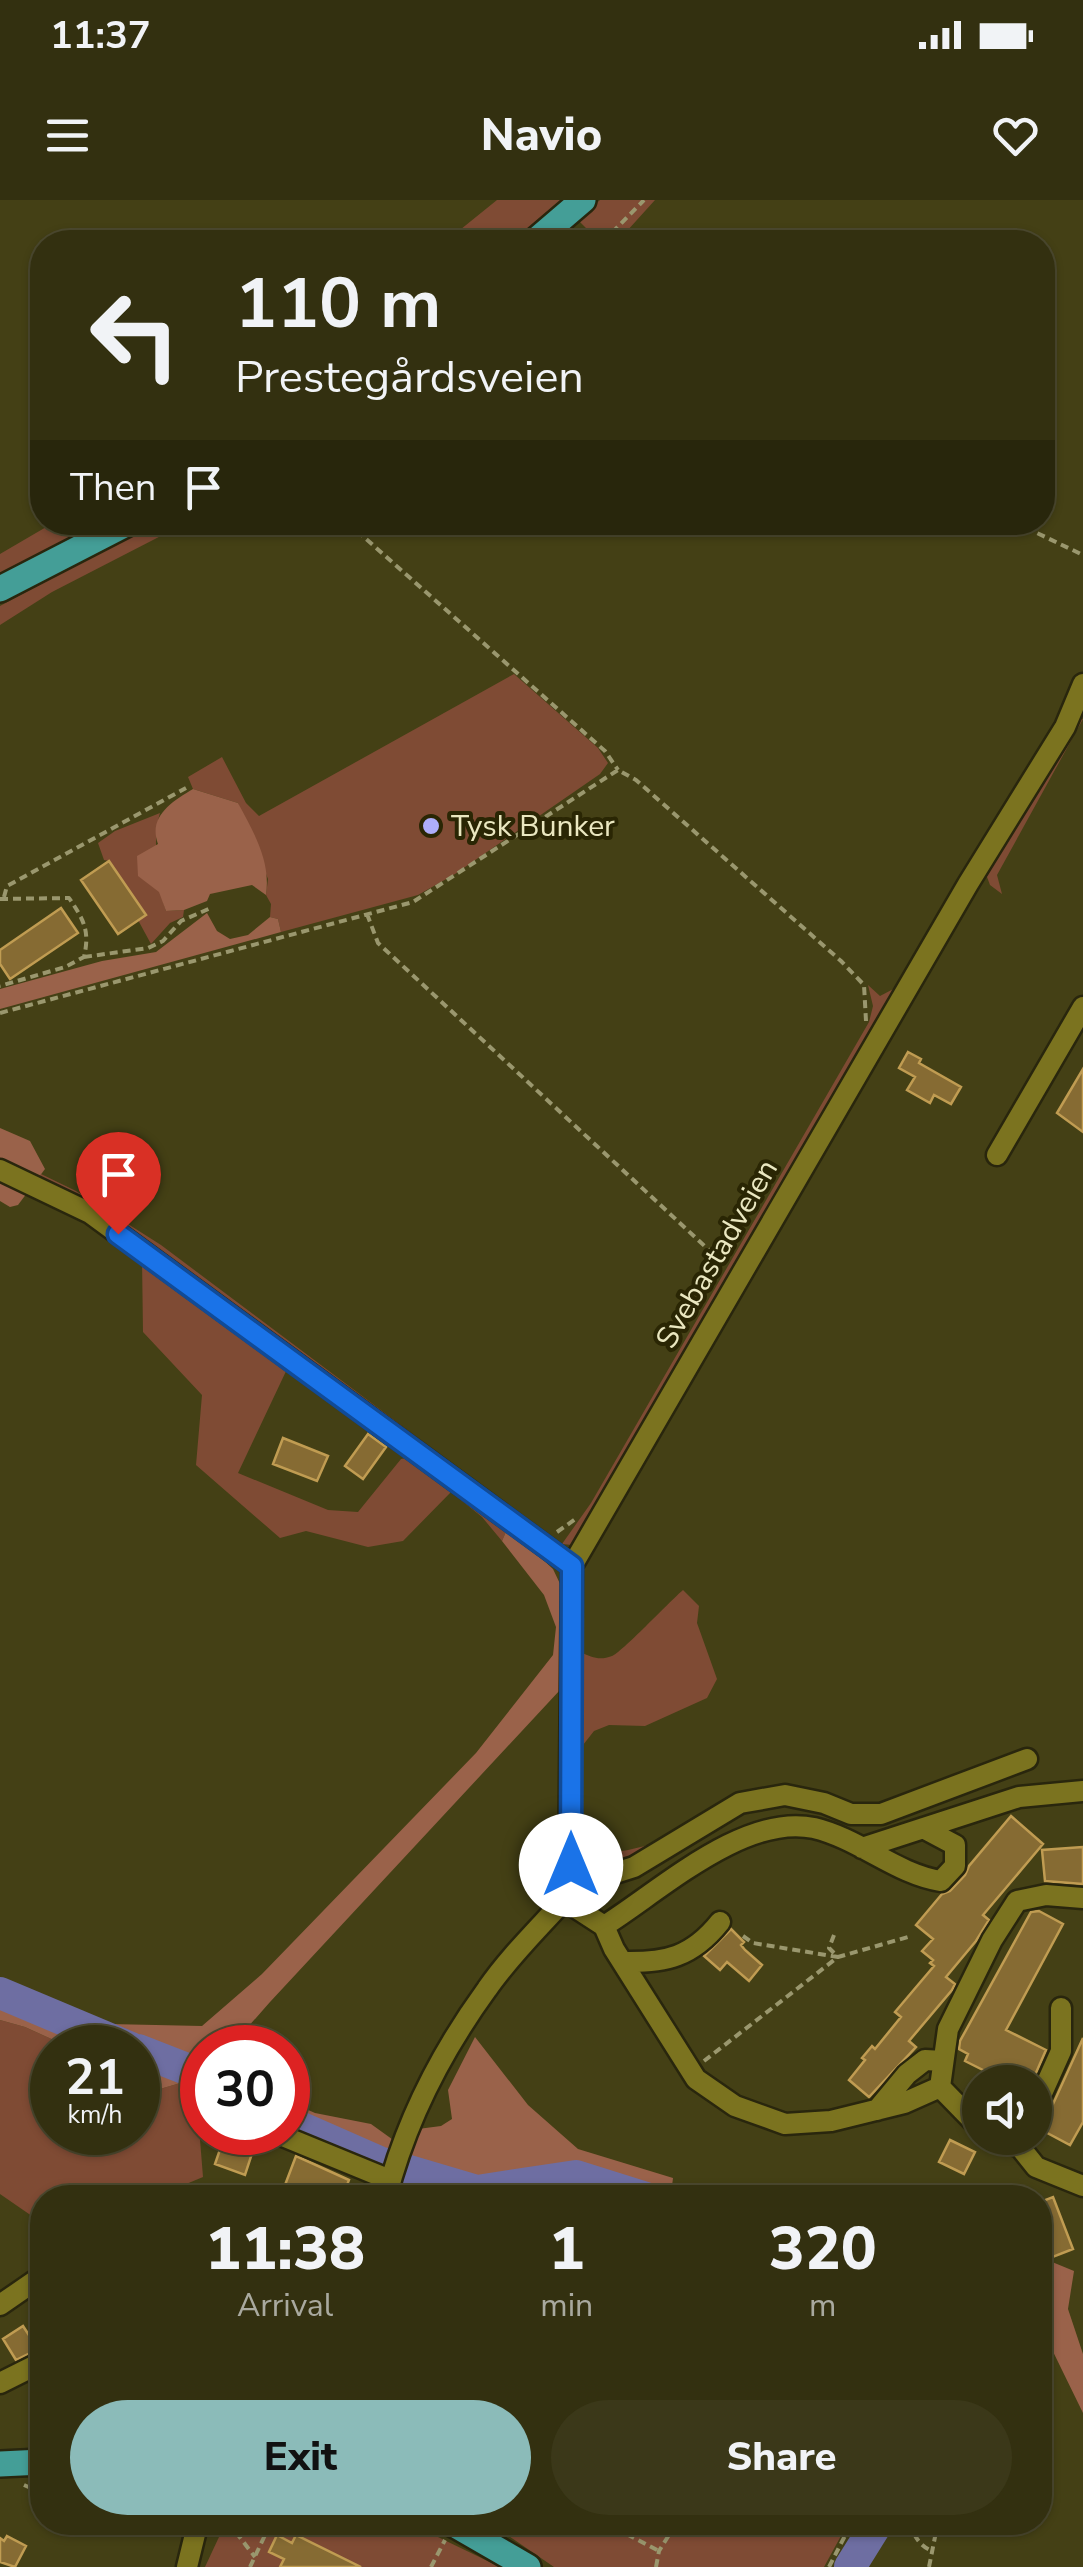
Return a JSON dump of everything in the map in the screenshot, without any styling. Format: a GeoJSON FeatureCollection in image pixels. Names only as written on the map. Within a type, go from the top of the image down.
{"type":"FeatureCollection","features":[{"type":"Feature","properties":{"kind":"main road"},"geometry":{"type":"LineString","coordinates":[[548,230],[583,200]]}},
{"type":"Feature","properties":{"kind":"main road"},"geometry":{"type":"LineString","coordinates":[[0,590],[105,535]]}},
{"type":"Feature","properties":{"kind":"main road"},"geometry":{"type":"LineString","coordinates":[[0,2464],[30,2463]]}},
{"type":"Feature","properties":{"kind":"main road"},"geometry":{"type":"LineString","coordinates":[[473,2535],[528,2567]]}},
{"type":"Feature","properties":{"kind":"street","name":"Svebastadveien"},"geometry":{"type":"LineString","coordinates":[[389,2184],[399,2150],[441,2063],[488,1988],[564,1900],[571,1865],[572,1566],[968,884],[1065,727],[1083,684]]}},
{"type":"Feature","properties":{"kind":"street"},"geometry":{"type":"LineString","coordinates":[[998,1154],[1083,1007]]}},
{"type":"Feature","properties":{"kind":"street"},"geometry":{"type":"LineString","coordinates":[[0,1170],[90,1213],[572,1566]]}},
{"type":"Feature","properties":{"kind":"street"},"geometry":{"type":"LineString","coordinates":[[571,1865],[593,1880],[634,1867],[740,1803],[785,1796],[824,1803],[850,1814],[880,1814],[1026,1759]]}},
{"type":"Feature","properties":{"kind":"street"},"geometry":{"type":"LineString","coordinates":[[877,1859],[923,1828],[1019,1797],[1083,1791]]}},
{"type":"Feature","properties":{"kind":"street"},"geometry":{"type":"LineString","coordinates":[[604,1926],[721,1846],[775,1828],[813,1828],[919,1878],[941,1881],[956,1866],[955,1844],[923,1828]]}},
{"type":"Feature","properties":{"kind":"street"},"geometry":{"type":"LineString","coordinates":[[940,2086],[948,2028],[992,1940],[1017,1902],[1046,1895],[1083,1898]]}},
{"type":"Feature","properties":{"kind":"street"},"geometry":{"type":"LineString","coordinates":[[564,1900],[604,1926],[696,2078],[735,2106],[785,2124],[831,2121],[904,2104],[940,2086]]}},
{"type":"Feature","properties":{"kind":"street"},"geometry":{"type":"LineString","coordinates":[[623,1962],[652,1963],[682,1956],[720,1922]]}},
{"type":"Feature","properties":{"kind":"street"},"geometry":{"type":"LineString","coordinates":[[1052,2071],[1061,2051],[1061,2008]]}},
{"type":"Feature","properties":{"kind":"street"},"geometry":{"type":"LineString","coordinates":[[876,2110],[925,2060],[943,2060]]}},
{"type":"Feature","properties":{"kind":"street"},"geometry":{"type":"LineString","coordinates":[[940,2086],[962,2109]]}},
{"type":"Feature","properties":{"kind":"street"},"geometry":{"type":"LineString","coordinates":[[310,2149],[389,2184]]}},
{"type":"Feature","properties":{"kind":"street"},"geometry":{"type":"LineString","coordinates":[[1026,2155],[1036,2167],[1083,2186]]}},
{"type":"Feature","properties":{"kind":"street"},"geometry":{"type":"LineString","coordinates":[[0,2304],[30,2284]]}},
{"type":"Feature","properties":{"kind":"street"},"geometry":{"type":"LineString","coordinates":[[0,2383],[30,2368]]}},
{"type":"Feature","properties":{"kind":"street"},"geometry":{"type":"LineString","coordinates":[[187,2567],[195,2535]]}},
{"type":"Feature","properties":{"kind":"path"},"geometry":{"type":"LineString","coordinates":[[615,230],[644,200]]}},
{"type":"Feature","properties":{"kind":"path"},"geometry":{"type":"LineString","coordinates":[[362,535],[605,751],[618,770],[636,780],[864,985],[868,1018],[858,1035]]}},
{"type":"Feature","properties":{"kind":"path"},"geometry":{"type":"LineString","coordinates":[[1042,535],[1083,554]]}},
{"type":"Feature","properties":{"kind":"path"},"geometry":{"type":"LineString","coordinates":[[0,1013],[412,902],[618,770]]}},
{"type":"Feature","properties":{"kind":"path"},"geometry":{"type":"LineString","coordinates":[[84,957],[89,938],[86,922],[69,898],[2,898],[7,886],[186,788]]}},
{"type":"Feature","properties":{"kind":"path"},"geometry":{"type":"LineString","coordinates":[[0,986],[65,967],[84,957],[148,948],[163,941],[181,921],[213,907]]}},
{"type":"Feature","properties":{"kind":"path"},"geometry":{"type":"LineString","coordinates":[[367,914],[378,943],[724,1264]]}},
{"type":"Feature","properties":{"kind":"path"},"geometry":{"type":"LineString","coordinates":[[554,1532],[576,1520],[586,1503]]}},
{"type":"Feature","properties":{"kind":"path"},"geometry":{"type":"LineString","coordinates":[[742,1936],[753,1942],[838,1957]]}},
{"type":"Feature","properties":{"kind":"path"},"geometry":{"type":"LineString","coordinates":[[834,1936],[829,1948],[838,1957]]}},
{"type":"Feature","properties":{"kind":"path"},"geometry":{"type":"LineString","coordinates":[[691,2071],[838,1957],[908,1937]]}},
{"type":"Feature","properties":{"kind":"path"},"geometry":{"type":"LineString","coordinates":[[238,2535],[254,2557]]}},
{"type":"Feature","properties":{"kind":"path"},"geometry":{"type":"LineString","coordinates":[[250,2567],[265,2535]]}},
{"type":"Feature","properties":{"kind":"path"},"geometry":{"type":"LineString","coordinates":[[432,2567],[447,2535]]}},
{"type":"Feature","properties":{"kind":"path"},"geometry":{"type":"LineString","coordinates":[[630,2535],[659,2550]]}},
{"type":"Feature","properties":{"kind":"path"},"geometry":{"type":"LineString","coordinates":[[656,2567],[659,2550],[669,2535]]}},
{"type":"Feature","properties":{"kind":"path"},"geometry":{"type":"LineString","coordinates":[[829,2567],[845,2535]]}},
{"type":"Feature","properties":{"kind":"path"},"geometry":{"type":"LineString","coordinates":[[915,2535],[925,2549],[933,2551]]}},
{"type":"Feature","properties":{"kind":"path"},"geometry":{"type":"LineString","coordinates":[[929,2567],[936,2535]]}},
{"type":"Feature","properties":{"kind":"shaded area"},"geometry":{"type":"Polygon","coordinates":[[[497,200],[561,200],[525,230],[460,230],[497,200]]]}},
{"type":"Feature","properties":{"kind":"shaded area"},"geometry":{"type":"Polygon","coordinates":[[[600,200],[655,200],[628,230],[588,230],[578,220],[600,200]]]}},
{"type":"Feature","properties":{"kind":"shaded area"},"geometry":{"type":"Polygon","coordinates":[[[32,535],[76,535],[0,575],[0,554],[32,535]]]}},
{"type":"Feature","properties":{"kind":"shaded area"},"geometry":{"type":"Polygon","coordinates":[[[132,535],[163,535],[52,592],[0,625],[0,606],[132,535]]]}},
{"type":"Feature","properties":{"kind":"shaded area"},"geometry":{"type":"Polygon","coordinates":[[[514,674],[598,748],[608,763],[600,774],[418,895],[281,932],[278,919],[270,917],[268,879],[238,803],[193,789],[188,777],[222,757],[246,803],[259,816],[514,674]]]}},
{"type":"Feature","properties":{"kind":"shaded area"},"geometry":{"type":"Polygon","coordinates":[[[1083,719],[997,875],[1002,894],[990,885],[984,869],[1074,721],[1083,719]]]}},
{"type":"Feature","properties":{"kind":"shaded area"},"geometry":{"type":"Polygon","coordinates":[[[193,789],[238,803],[264,859],[266,895],[252,885],[210,894],[207,901],[184,910],[166,911],[159,892],[138,876],[137,856],[158,844],[159,818],[193,789]]]}},
{"type":"Feature","properties":{"kind":"shaded area"},"geometry":{"type":"Polygon","coordinates":[[[160,813],[156,848],[163,900],[166,911],[184,910],[183,917],[170,923],[151,944],[138,920],[146,914],[109,861],[104,860],[98,843],[115,831],[160,813]]]}},
{"type":"Feature","properties":{"kind":"shaded area"},"geometry":{"type":"Polygon","coordinates":[[[207,913],[217,931],[230,939],[248,935],[270,917],[278,919],[281,932],[0,1009],[0,989],[102,961],[156,952],[207,913]]]}},
{"type":"Feature","properties":{"kind":"shaded area"},"geometry":{"type":"Polygon","coordinates":[[[868,985],[880,996],[901,985],[572,1545],[562,1544],[591,1503],[869,1022],[873,1006],[868,985]]]}},
{"type":"Feature","properties":{"kind":"shaded area"},"geometry":{"type":"Polygon","coordinates":[[[0,1128],[30,1141],[45,1169],[18,1205],[10,1207],[0,1201],[0,1128]]]}},
{"type":"Feature","properties":{"kind":"shaded area"},"geometry":{"type":"Polygon","coordinates":[[[41,1174],[76,1191],[161,1245],[538,1528],[550,1542],[36,1181],[41,1174]]]}},
{"type":"Feature","properties":{"kind":"shaded area"},"geometry":{"type":"Polygon","coordinates":[[[142,1259],[288,1367],[238,1473],[328,1510],[358,1512],[401,1459],[412,1457],[508,1527],[502,1541],[482,1517],[451,1492],[403,1541],[368,1547],[306,1531],[280,1538],[196,1465],[202,1395],[143,1332],[142,1259]]]}},
{"type":"Feature","properties":{"kind":"shaded area"},"geometry":{"type":"Polygon","coordinates":[[[508,1527],[553,1569],[562,1588],[560,1690],[250,2025],[203,2025],[262,1974],[476,1753],[553,1655],[556,1627],[544,1595],[502,1541],[508,1527]]]}},
{"type":"Feature","properties":{"kind":"shaded area"},"geometry":{"type":"Polygon","coordinates":[[[683,1590],[699,1606],[697,1623],[717,1679],[707,1698],[645,1726],[609,1725],[594,1731],[583,1745],[583,1846],[618,1851],[654,1843],[620,1860],[581,1859],[577,1847],[580,1652],[599,1658],[612,1656],[683,1590]]]}},
{"type":"Feature","properties":{"kind":"shaded area"},"geometry":{"type":"Polygon","coordinates":[[[0,1985],[109,2024],[156,2025],[30,2025],[30,2029],[0,2020],[0,1985]]]}},
{"type":"Feature","properties":{"kind":"shaded area"},"geometry":{"type":"Polygon","coordinates":[[[0,2020],[30,2029],[30,2155],[160,2155],[160,2089],[180,2083],[180,2155],[201,2155],[203,2177],[184,2185],[30,2185],[30,2215],[0,2194],[0,2020]]]}},
{"type":"Feature","properties":{"kind":"shaded area"},"geometry":{"type":"Polygon","coordinates":[[[160,2025],[180,2026],[180,2083],[160,2089],[160,2025]]]}},
{"type":"Feature","properties":{"kind":"shaded area"},"geometry":{"type":"Polygon","coordinates":[[[475,2037],[528,2105],[578,2149],[673,2178],[672,2185],[403,2185],[418,2129],[441,2126],[452,2119],[448,2090],[475,2037]]]}},
{"type":"Feature","properties":{"kind":"shaded area"},"geometry":{"type":"Polygon","coordinates":[[[310,2111],[371,2124],[396,2142],[390,2163],[310,2138],[310,2111]]]}},
{"type":"Feature","properties":{"kind":"shaded area"},"geometry":{"type":"Polygon","coordinates":[[[1052,2262],[1074,2271],[1068,2309],[1083,2354],[1083,2413],[1052,2350],[1052,2262]]]}},
{"type":"Feature","properties":{"kind":"shaded area"},"geometry":{"type":"Polygon","coordinates":[[[220,2535],[434,2535],[500,2567],[205,2567],[220,2535]]]}},
{"type":"Feature","properties":{"kind":"shaded area"},"geometry":{"type":"Polygon","coordinates":[[[507,2535],[841,2535],[824,2567],[554,2567],[507,2535]]]}},
{"type":"Feature","properties":{"kind":"building"},"geometry":{"type":"Polygon","coordinates":[[[109,861],[146,915],[118,934],[81,880],[109,861]]]}},
{"type":"Feature","properties":{"kind":"building"},"geometry":{"type":"Polygon","coordinates":[[[61,908],[78,933],[10,979],[0,964],[0,950],[61,908]]]}},
{"type":"Feature","properties":{"kind":"building"},"geometry":{"type":"Polygon","coordinates":[[[908,1052],[921,1059],[919,1063],[961,1087],[951,1104],[934,1095],[930,1103],[907,1090],[915,1077],[899,1068],[908,1052]]]}},
{"type":"Feature","properties":{"kind":"building"},"geometry":{"type":"Polygon","coordinates":[[[1083,1069],[1083,1132],[1057,1113],[1083,1069]]]}},
{"type":"Feature","properties":{"kind":"building"},"geometry":{"type":"Polygon","coordinates":[[[368,1434],[386,1447],[363,1479],[345,1466],[368,1434]]]}},
{"type":"Feature","properties":{"kind":"building"},"geometry":{"type":"Polygon","coordinates":[[[283,1438],[328,1456],[317,1481],[273,1464],[283,1438]]]}},
{"type":"Feature","properties":{"kind":"building"},"geometry":{"type":"Polygon","coordinates":[[[1011,1816],[1043,1844],[983,1915],[989,1920],[946,1977],[955,1984],[952,1990],[909,2041],[916,2047],[869,2097],[849,2080],[865,2060],[862,2058],[872,2046],[875,2049],[901,2017],[895,2012],[934,1966],[922,1951],[933,1939],[916,1925],[942,1894],[965,1875],[1011,1816]]]}},
{"type":"Feature","properties":{"kind":"building"},"geometry":{"type":"Polygon","coordinates":[[[1083,1847],[1083,1884],[1045,1881],[1042,1850],[1083,1847]]]}},
{"type":"Feature","properties":{"kind":"building"},"geometry":{"type":"Polygon","coordinates":[[[1039,1911],[1063,1924],[1006,2030],[1046,2050],[1039,2065],[973,2065],[965,2061],[968,2054],[959,2049],[960,2041],[1031,1912],[1039,1911]]]}},
{"type":"Feature","properties":{"kind":"building"},"geometry":{"type":"Polygon","coordinates":[[[731,1929],[744,1942],[741,1945],[745,1950],[762,1965],[749,1981],[727,1962],[720,1970],[704,1956],[731,1929]]]}},
{"type":"Feature","properties":{"kind":"building"},"geometry":{"type":"Polygon","coordinates":[[[1083,2038],[1083,2122],[1070,2145],[1052,2135],[1052,2106],[1083,2038]]]}},
{"type":"Feature","properties":{"kind":"building"},"geometry":{"type":"Polygon","coordinates":[[[950,2140],[962,2146],[962,2155],[974,2155],[964,2174],[939,2162],[950,2140]]]}},
{"type":"Feature","properties":{"kind":"building"},"geometry":{"type":"Polygon","coordinates":[[[218,2155],[252,2155],[245,2175],[215,2164],[218,2155]]]}},
{"type":"Feature","properties":{"kind":"building"},"geometry":{"type":"Polygon","coordinates":[[[296,2156],[349,2180],[347,2185],[285,2185],[296,2156]]]}},
{"type":"Feature","properties":{"kind":"building"},"geometry":{"type":"Polygon","coordinates":[[[1052,2197],[1073,2249],[1052,2257],[1052,2197]]]}},
{"type":"Feature","properties":{"kind":"building"},"geometry":{"type":"Polygon","coordinates":[[[23,2326],[30,2337],[30,2353],[16,2360],[3,2339],[23,2326]]]}},
{"type":"Feature","properties":{"kind":"building"},"geometry":{"type":"Polygon","coordinates":[[[277,2535],[292,2543],[296,2535],[361,2567],[280,2567],[284,2559],[269,2552],[277,2535]]]}},
{"type":"Feature","properties":{"kind":"building"},"geometry":{"type":"Polygon","coordinates":[[[7,2536],[26,2546],[15,2567],[0,2562],[0,2538],[4,2541],[7,2536]]]}},
{"type":"Feature","properties":{"kind":"waterway"},"geometry":{"type":"LineString","coordinates":[[0,1993],[76,2025]]}},
{"type":"Feature","properties":{"kind":"waterway"},"geometry":{"type":"LineString","coordinates":[[160,2059],[180,2066]]}},
{"type":"Feature","properties":{"kind":"waterway"},"geometry":{"type":"LineString","coordinates":[[310,2132],[379,2162],[457,2185]]}},
{"type":"Feature","properties":{"kind":"waterway"},"geometry":{"type":"LineString","coordinates":[[517,2185],[576,2176],[605,2185]]}},
{"type":"Feature","properties":{"kind":"waterway"},"geometry":{"type":"LineString","coordinates":[[850,2567],[870,2535]]}},
{"type":"Feature","properties":{"kind":"place","name":"Tysk Bunker"},"geometry":{"type":"Point","coordinates":[431,826]}},
{"type":"Feature","properties":{"kind":"route"},"geometry":{"type":"LineString","coordinates":[[118,1234],[572,1566],[571,1865]]}}]}
